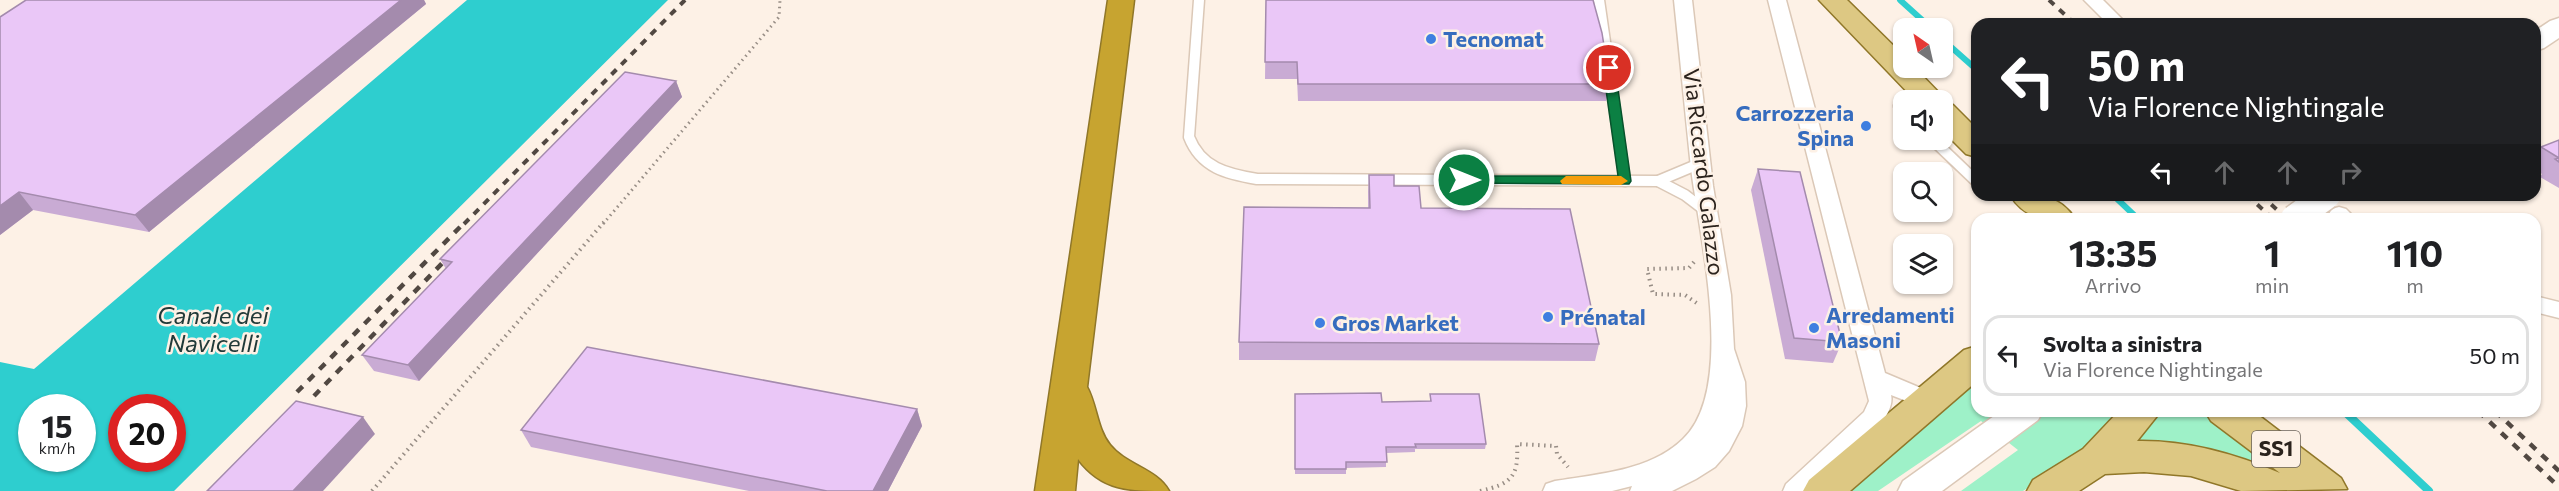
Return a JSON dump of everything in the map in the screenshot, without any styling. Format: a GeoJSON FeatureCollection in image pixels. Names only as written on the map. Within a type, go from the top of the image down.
{"type":"FeatureCollection","features":[{"type":"Feature","properties":{"kind":"highway"},"geometry":{"type":"LineString","coordinates":[[1055,491],[1121,0]]}},
{"type":"Feature","properties":{"kind":"highway"},"geometry":{"type":"LineString","coordinates":[[1069,382],[1092,451],[1121,477],[1149,491]]}},
{"type":"Feature","properties":{"kind":"main road"},"geometry":{"type":"LineString","coordinates":[[1832,0],[1921,90]]}},
{"type":"Feature","properties":{"kind":"main road"},"geometry":{"type":"LineString","coordinates":[[1953,123],[1971,141]]}},
{"type":"Feature","properties":{"kind":"main road"},"geometry":{"type":"LineString","coordinates":[[2031,201],[2040,213]]}},
{"type":"Feature","properties":{"kind":"main road"},"geometry":{"type":"LineString","coordinates":[[2034,201],[2051,213]]}},
{"type":"Feature","properties":{"kind":"main road"},"geometry":{"type":"LineString","coordinates":[[1823,491],[1971,365]]}},
{"type":"Feature","properties":{"kind":"main road"},"geometry":{"type":"LineString","coordinates":[[2047,491],[2097,460],[2136,417]]}},
{"type":"Feature","properties":{"kind":"main road","name":"SS1"},"geometry":{"type":"LineString","coordinates":[[2233,417],[2252,429],[2327,490]]}},
{"type":"Feature","properties":{"kind":"main road","name":"SS1"},"geometry":{"type":"LineString","coordinates":[[2272,417],[2327,490]]}},
{"type":"Feature","properties":{"kind":"main road"},"geometry":{"type":"LineString","coordinates":[[2097,460],[2132,455],[2153,456],[2216,466],[2280,491]]}},
{"type":"Feature","properties":{"kind":"street","name":"Via Riccardo Galazzo"},"geometry":{"type":"LineString","coordinates":[[1555,491],[1650,469],[1679,457],[1693,446],[1709,419],[1723,343],[1719,283],[1707,212],[1683,0]]}},
{"type":"Feature","properties":{"kind":"street"},"geometry":{"type":"LineString","coordinates":[[1776,0],[1881,401],[1878,412],[1795,491]]}},
{"type":"Feature","properties":{"kind":"street"},"geometry":{"type":"LineString","coordinates":[[2093,0],[2112,18]]}},
{"type":"Feature","properties":{"kind":"street"},"geometry":{"type":"LineString","coordinates":[[2541,40],[2559,26]]}},
{"type":"Feature","properties":{"kind":"street"},"geometry":{"type":"LineString","coordinates":[[2541,306],[2559,310]]}},
{"type":"Feature","properties":{"kind":"street","name":"Via Riccardo Galazzo"},"geometry":{"type":"LineString","coordinates":[[1642,491],[1680,479],[1693,471],[1711,457],[1726,438],[1733,416],[1734,392],[1731,365],[1723,343]]}},
{"type":"Feature","properties":{"kind":"street"},"geometry":{"type":"LineString","coordinates":[[1876,378],[1927,400]]}},
{"type":"Feature","properties":{"kind":"street"},"geometry":{"type":"LineString","coordinates":[[1916,491],[2018,417]]}},
{"type":"Feature","properties":{"kind":"lane"},"geometry":{"type":"LineString","coordinates":[[1199,0],[1189,137],[1196,154],[1214,169],[1257,179],[1658,181],[1691,170],[1702,163]]}},
{"type":"Feature","properties":{"kind":"lane"},"geometry":{"type":"LineString","coordinates":[[1599,0],[1625,181]]}},
{"type":"Feature","properties":{"kind":"lane"},"geometry":{"type":"LineString","coordinates":[[1943,150],[1971,176]]}},
{"type":"Feature","properties":{"kind":"lane"},"geometry":{"type":"LineString","coordinates":[[1658,181],[1685,195],[1707,212]]}},
{"type":"Feature","properties":{"kind":"path"},"geometry":{"type":"LineString","coordinates":[[372,491],[760,41],[779,17],[780,0]]}},
{"type":"Feature","properties":{"kind":"path"},"geometry":{"type":"LineString","coordinates":[[1695,261],[1689,268],[1647,269],[1653,294],[1685,295],[1693,299],[1701,312]]}},
{"type":"Feature","properties":{"kind":"path"},"geometry":{"type":"LineString","coordinates":[[1480,491],[1502,485],[1515,475],[1519,466],[1516,444],[1556,446],[1562,461],[1574,471]]}},
{"type":"Feature","properties":{"kind":"green space"},"geometry":{"type":"Polygon","coordinates":[[[1971,381],[1971,417],[2124,417],[2091,448],[2023,491],[1961,491],[2018,450],[1981,421],[1878,491],[1841,491],[1971,381]]]}},
{"type":"Feature","properties":{"kind":"green space"},"geometry":{"type":"Polygon","coordinates":[[[2158,417],[2215,417],[2305,491],[2292,491],[2280,484],[2136,444],[2158,417]]]}},
{"type":"Feature","properties":{"kind":"water","name":"Canale dei Navicelli"},"geometry":{"type":"Polygon","coordinates":[[[467,0],[668,0],[174,491],[0,491],[0,362],[34,369],[467,0]]]}},
{"type":"Feature","properties":{"kind":"building"},"geometry":{"type":"Polygon","coordinates":[[[26,0],[401,0],[135,215],[19,192],[0,206],[0,17],[26,0]]]}},
{"type":"Feature","properties":{"kind":"building","name":"Tecnomat"},"geometry":{"type":"Polygon","coordinates":[[[1266,0],[1593,0],[1602,33],[1610,84],[1298,84],[1297,62],[1265,62],[1266,0]]]}},
{"type":"Feature","properties":{"kind":"building"},"geometry":{"type":"Polygon","coordinates":[[[625,72],[676,81],[408,365],[362,355],[452,262],[440,259],[625,72]]]}},
{"type":"Feature","properties":{"kind":"building"},"geometry":{"type":"Polygon","coordinates":[[[2559,140],[2559,158],[2541,147],[2559,140]]]}},
{"type":"Feature","properties":{"kind":"building"},"geometry":{"type":"Polygon","coordinates":[[[1758,169],[1800,172],[1842,342],[1794,338],[1758,169]]]}},
{"type":"Feature","properties":{"kind":"building"},"geometry":{"type":"Polygon","coordinates":[[[1369,175],[1394,175],[1394,186],[1419,186],[1421,208],[1570,209],[1599,344],[1239,342],[1244,207],[1370,208],[1369,175]]]}},
{"type":"Feature","properties":{"kind":"building"},"geometry":{"type":"Polygon","coordinates":[[[587,347],[917,409],[873,491],[827,491],[521,430],[587,347]]]}},
{"type":"Feature","properties":{"kind":"building"},"geometry":{"type":"Polygon","coordinates":[[[1381,393],[1382,402],[1431,401],[1430,394],[1479,394],[1486,444],[1415,444],[1416,447],[1386,447],[1387,462],[1346,462],[1346,469],[1295,469],[1295,394],[1381,393]]]}},
{"type":"Feature","properties":{"kind":"building"},"geometry":{"type":"Polygon","coordinates":[[[296,401],[363,417],[293,491],[207,491],[296,401]]]}},
{"type":"Feature","properties":{"kind":"waterway"},"geometry":{"type":"LineString","coordinates":[[1900,0],[1920,18]]}},
{"type":"Feature","properties":{"kind":"waterway"},"geometry":{"type":"LineString","coordinates":[[1953,49],[1971,65]]}},
{"type":"Feature","properties":{"kind":"waterway"},"geometry":{"type":"LineString","coordinates":[[2119,201],[2132,213]]}},
{"type":"Feature","properties":{"kind":"waterway"},"geometry":{"type":"LineString","coordinates":[[2350,417],[2429,491]]}},
{"type":"Feature","properties":{"kind":"railway"},"geometry":{"type":"LineString","coordinates":[[464,224],[685,0]]}},
{"type":"Feature","properties":{"kind":"railway"},"geometry":{"type":"LineString","coordinates":[[2049,0],[2068,18]]}},
{"type":"Feature","properties":{"kind":"railway"},"geometry":{"type":"LineString","coordinates":[[2254,201],[2266,213]]}},
{"type":"Feature","properties":{"kind":"railway"},"geometry":{"type":"LineString","coordinates":[[2268,201],[2280,213]]}},
{"type":"Feature","properties":{"kind":"railway"},"geometry":{"type":"LineString","coordinates":[[297,392],[465,222]]}},
{"type":"Feature","properties":{"kind":"railway"},"geometry":{"type":"LineString","coordinates":[[314,396],[454,251]]}},
{"type":"Feature","properties":{"kind":"railway"},"geometry":{"type":"LineString","coordinates":[[2484,417],[2559,487]]}},
{"type":"Feature","properties":{"kind":"railway"},"geometry":{"type":"LineString","coordinates":[[2501,417],[2559,471]]}},
{"type":"Feature","properties":{"kind":"slow traffic"},"geometry":{"type":"LineString","coordinates":[[1566,181],[1621,181]]}},
{"type":"Feature","properties":{"kind":"place","name":"Tecnomat"},"geometry":{"type":"Point","coordinates":[1431,39]}},
{"type":"Feature","properties":{"kind":"place","name":"Carrozzeria Spina"},"geometry":{"type":"Point","coordinates":[1866,126]}},
{"type":"Feature","properties":{"kind":"place","name":"Prénatal"},"geometry":{"type":"Point","coordinates":[1548,317]}},
{"type":"Feature","properties":{"kind":"place","name":"Gros Market"},"geometry":{"type":"Point","coordinates":[1320,323]}},
{"type":"Feature","properties":{"kind":"place","name":"Arredamenti Masoni"},"geometry":{"type":"Point","coordinates":[1814,328]}},
{"type":"Feature","properties":{"kind":"route"},"geometry":{"type":"LineString","coordinates":[[1464,180],[1625,181],[1609,68]]}}]}
